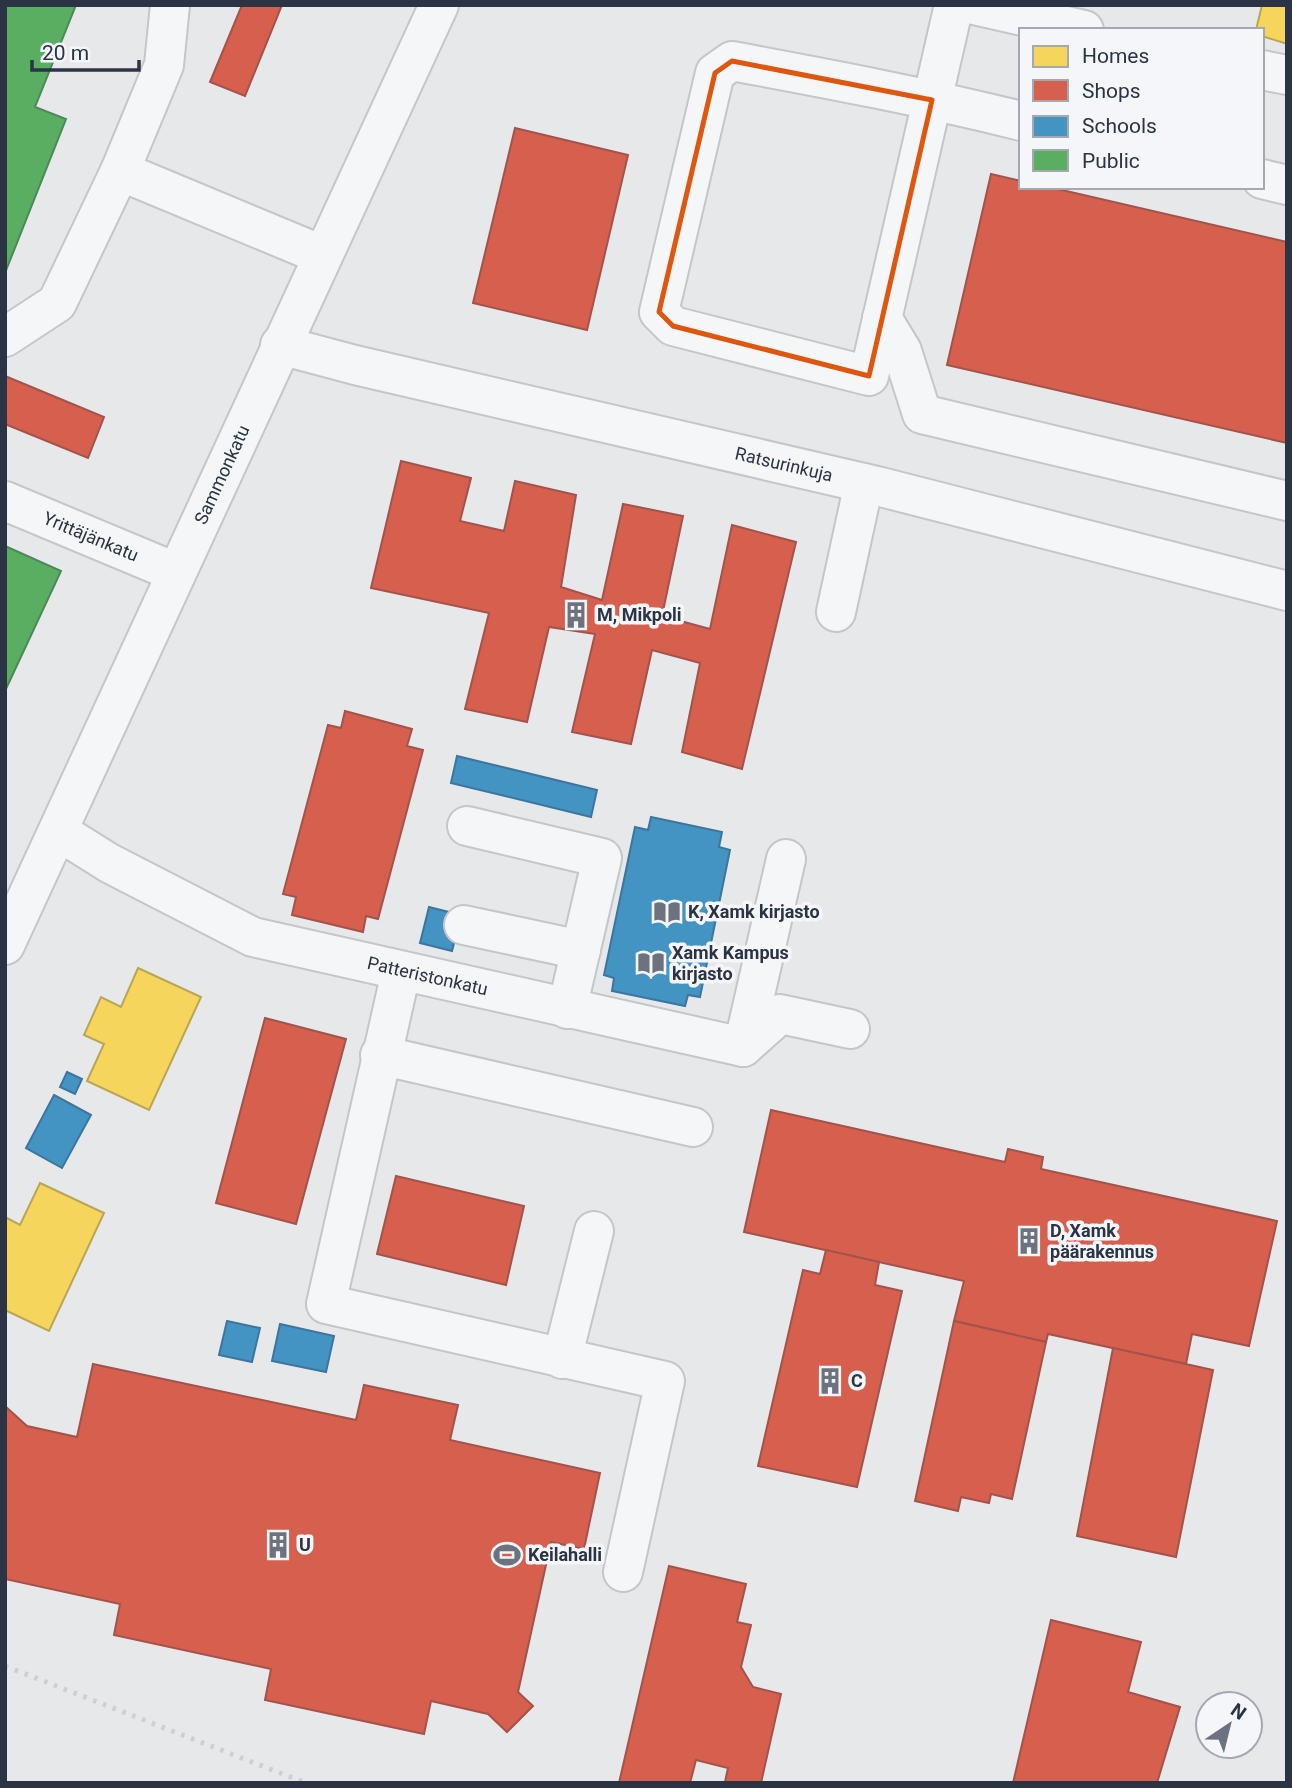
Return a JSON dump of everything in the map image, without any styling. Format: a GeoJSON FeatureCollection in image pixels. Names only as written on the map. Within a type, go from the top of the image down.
{"type":"FeatureCollection","features":[{"type":"Feature","properties":{"kind":"street"},"geometry":{"type":"LineString","coordinates":[[5,337],[57,303],[120,171],[164,65],[170,5]]}},
{"type":"Feature","properties":{"kind":"street","name":"Sammonkatu"},"geometry":{"type":"LineString","coordinates":[[5,945],[439,5]]}},
{"type":"Feature","properties":{"kind":"street"},"geometry":{"type":"LineString","coordinates":[[954,5],[932,100],[882,318],[869,376],[673,326],[659,312],[715,73],[732,61],[932,100],[1019,121]]}},
{"type":"Feature","properties":{"kind":"street"},"geometry":{"type":"LineString","coordinates":[[974,5],[1075,28]]}},
{"type":"Feature","properties":{"kind":"street"},"geometry":{"type":"LineString","coordinates":[[1264,70],[1287,75]]}},
{"type":"Feature","properties":{"kind":"street"},"geometry":{"type":"LineString","coordinates":[[120,171],[322,255]]}},
{"type":"Feature","properties":{"kind":"street"},"geometry":{"type":"LineString","coordinates":[[1264,179],[1287,185]]}},
{"type":"Feature","properties":{"kind":"street"},"geometry":{"type":"LineString","coordinates":[[882,318],[902,351],[922,414],[1287,501]]}},
{"type":"Feature","properties":{"kind":"street","name":"Ratsurinkuja"},"geometry":{"type":"LineString","coordinates":[[281,345],[355,365],[864,483],[1287,591]]}},
{"type":"Feature","properties":{"kind":"street"},"geometry":{"type":"LineString","coordinates":[[836,612],[864,483]]}},
{"type":"Feature","properties":{"kind":"street","name":"Yrittäjänkatu"},"geometry":{"type":"LineString","coordinates":[[5,501],[175,572]]}},
{"type":"Feature","properties":{"kind":"street"},"geometry":{"type":"LineString","coordinates":[[467,826],[602,859],[567,1009]]}},
{"type":"Feature","properties":{"kind":"street","name":"Patteristonkatu"},"geometry":{"type":"LineString","coordinates":[[58,831],[109,863],[253,937],[743,1047]]}},
{"type":"Feature","properties":{"kind":"street"},"geometry":{"type":"LineString","coordinates":[[743,1047],[786,859]]}},
{"type":"Feature","properties":{"kind":"street"},"geometry":{"type":"LineString","coordinates":[[464,925],[581,950]]}},
{"type":"Feature","properties":{"kind":"street"},"geometry":{"type":"LineString","coordinates":[[401,972],[380,1055],[326,1304],[665,1381],[623,1572]]}},
{"type":"Feature","properties":{"kind":"street"},"geometry":{"type":"LineString","coordinates":[[743,1047],[780,1014],[850,1029]]}},
{"type":"Feature","properties":{"kind":"street"},"geometry":{"type":"LineString","coordinates":[[380,1055],[693,1127]]}},
{"type":"Feature","properties":{"kind":"street"},"geometry":{"type":"LineString","coordinates":[[562,1359],[594,1231]]}},
{"type":"Feature","properties":{"kind":"highlighted area"},"geometry":{"type":"Polygon","coordinates":[[[732,61],[932,100],[869,376],[673,326],[659,312],[715,73],[732,61]]]}},
{"type":"Feature","properties":{"kind":"building: Homes"},"geometry":{"type":"Polygon","coordinates":[[[1262,5],[1287,5],[1287,44],[1264,37],[1264,28],[1256,28],[1262,5]]]}},
{"type":"Feature","properties":{"kind":"building: Homes"},"geometry":{"type":"Polygon","coordinates":[[[138,968],[201,997],[149,1110],[87,1081],[104,1044],[84,1035],[101,997],[121,1007],[138,968]]]}},
{"type":"Feature","properties":{"kind":"building: Homes"},"geometry":{"type":"Polygon","coordinates":[[[40,1183],[104,1213],[49,1331],[5,1310],[5,1217],[20,1225],[40,1183]]]}},
{"type":"Feature","properties":{"kind":"building: Shops"},"geometry":{"type":"Polygon","coordinates":[[[242,5],[282,5],[245,96],[210,82],[242,5]]]}},
{"type":"Feature","properties":{"kind":"building: Shops"},"geometry":{"type":"Polygon","coordinates":[[[515,128],[628,155],[587,330],[473,303],[515,128]]]}},
{"type":"Feature","properties":{"kind":"building: Shops"},"geometry":{"type":"Polygon","coordinates":[[[991,174],[1019,181],[1019,189],[1058,189],[1287,242],[1287,443],[947,365],[991,174]]]}},
{"type":"Feature","properties":{"kind":"building: Shops"},"geometry":{"type":"Polygon","coordinates":[[[5,376],[104,417],[88,458],[5,424],[5,376]]]}},
{"type":"Feature","properties":{"kind":"building: Shops","name":"M, Mikpoli"},"geometry":{"type":"Polygon","coordinates":[[[401,461],[471,478],[460,521],[504,531],[515,481],[576,495],[561,587],[602,600],[623,504],[683,516],[662,616],[710,629],[732,525],[796,542],[742,769],[682,752],[700,663],[652,650],[631,744],[572,732],[595,634],[549,627],[527,722],[465,709],[489,613],[371,588],[401,461]]]}},
{"type":"Feature","properties":{"kind":"building: Shops"},"geometry":{"type":"Polygon","coordinates":[[[345,711],[412,729],[407,746],[423,750],[378,919],[366,916],[363,932],[292,915],[296,897],[283,894],[328,725],[341,728],[345,711]]]}},
{"type":"Feature","properties":{"kind":"building: Shops"},"geometry":{"type":"Polygon","coordinates":[[[265,1018],[346,1039],[296,1224],[216,1203],[265,1018]]]}},
{"type":"Feature","properties":{"kind":"building: Shops","name":"D, Xamk päärakennus"},"geometry":{"type":"Polygon","coordinates":[[[771,1110],[1005,1162],[1008,1149],[1043,1157],[1041,1169],[1277,1221],[1249,1346],[1192,1334],[1186,1364],[1048,1334],[1046,1342],[954,1321],[964,1281],[744,1232],[771,1110]]]}},
{"type":"Feature","properties":{"kind":"building: Shops"},"geometry":{"type":"Polygon","coordinates":[[[396,1176],[524,1206],[506,1285],[377,1254],[396,1176]]]}},
{"type":"Feature","properties":{"kind":"building: Shops","name":"C"},"geometry":{"type":"Polygon","coordinates":[[[826,1250],[879,1262],[875,1285],[902,1291],[857,1487],[758,1466],[803,1270],[820,1274],[826,1250]]]}},
{"type":"Feature","properties":{"kind":"building: Shops"},"geometry":{"type":"Polygon","coordinates":[[[954,1321],[1046,1342],[1012,1499],[991,1494],[989,1503],[961,1497],[958,1511],[915,1501],[954,1321]]]}},
{"type":"Feature","properties":{"kind":"building: Shops"},"geometry":{"type":"Polygon","coordinates":[[[1113,1348],[1213,1370],[1176,1557],[1077,1536],[1113,1348]]]}},
{"type":"Feature","properties":{"kind":"building: Shops","name":"U"},"geometry":{"type":"Polygon","coordinates":[[[93,1364],[356,1420],[364,1385],[458,1405],[450,1440],[600,1473],[584,1549],[551,1542],[518,1692],[533,1706],[507,1732],[488,1714],[431,1701],[424,1734],[265,1700],[271,1669],[114,1635],[120,1604],[5,1579],[5,1406],[27,1426],[77,1437],[93,1364]]]}},
{"type":"Feature","properties":{"kind":"building: Shops"},"geometry":{"type":"Polygon","coordinates":[[[669,1566],[746,1584],[737,1622],[751,1625],[741,1667],[753,1687],[781,1694],[761,1783],[725,1782],[728,1768],[696,1760],[690,1783],[619,1783],[669,1566]]]}},
{"type":"Feature","properties":{"kind":"building: Shops"},"geometry":{"type":"Polygon","coordinates":[[[1051,1620],[1141,1642],[1128,1692],[1180,1707],[1157,1783],[1013,1783],[1051,1620]]]}},
{"type":"Feature","properties":{"kind":"building: Schools"},"geometry":{"type":"Polygon","coordinates":[[[457,756],[597,790],[591,817],[451,783],[457,756]]]}},
{"type":"Feature","properties":{"kind":"building: Schools","name":"K, Xamk kirjasto"},"geometry":{"type":"Polygon","coordinates":[[[651,817],[722,832],[719,847],[730,850],[700,997],[688,995],[685,1006],[612,991],[614,978],[604,975],[635,827],[648,830],[651,817]]]}},
{"type":"Feature","properties":{"kind":"building: Schools"},"geometry":{"type":"Polygon","coordinates":[[[429,907],[461,915],[452,951],[420,943],[429,907]]]}},
{"type":"Feature","properties":{"kind":"building: Schools"},"geometry":{"type":"Polygon","coordinates":[[[67,1072],[82,1079],[75,1094],[60,1087],[67,1072]]]}},
{"type":"Feature","properties":{"kind":"building: Schools"},"geometry":{"type":"Polygon","coordinates":[[[54,1095],[91,1115],[62,1168],[26,1148],[54,1095]]]}},
{"type":"Feature","properties":{"kind":"building: Schools"},"geometry":{"type":"Polygon","coordinates":[[[227,1321],[260,1328],[252,1362],[219,1355],[227,1321]]]}},
{"type":"Feature","properties":{"kind":"building: Schools"},"geometry":{"type":"Polygon","coordinates":[[[280,1324],[334,1336],[326,1372],[272,1361],[280,1324]]]}},
{"type":"Feature","properties":{"kind":"building: Public"},"geometry":{"type":"Polygon","coordinates":[[[5,5],[76,5],[35,107],[66,119],[5,273],[5,5]]]}},
{"type":"Feature","properties":{"kind":"building: Public"},"geometry":{"type":"Polygon","coordinates":[[[5,546],[61,571],[5,691],[5,546]]]}},
{"type":"Feature","properties":{"kind":"railway"},"geometry":{"type":"LineString","coordinates":[[5,1666],[306,1783]]}},
{"type":"Feature","properties":{"kind":"place","name":"M, Mikpoli"},"geometry":{"type":"Point","coordinates":[576,615]}},
{"type":"Feature","properties":{"kind":"place","name":"K, Xamk kirjasto"},"geometry":{"type":"Point","coordinates":[667,912]}},
{"type":"Feature","properties":{"kind":"place","name":"Xamk Kampus kirjasto"},"geometry":{"type":"Point","coordinates":[651,963]}},
{"type":"Feature","properties":{"kind":"place","name":"D, Xamk päärakennus"},"geometry":{"type":"Point","coordinates":[1029,1241]}},
{"type":"Feature","properties":{"kind":"place","name":"C"},"geometry":{"type":"Point","coordinates":[830,1381]}},
{"type":"Feature","properties":{"kind":"place","name":"U"},"geometry":{"type":"Point","coordinates":[278,1545]}},
{"type":"Feature","properties":{"kind":"place","name":"Keilahalli"},"geometry":{"type":"Point","coordinates":[507,1555]}}]}
